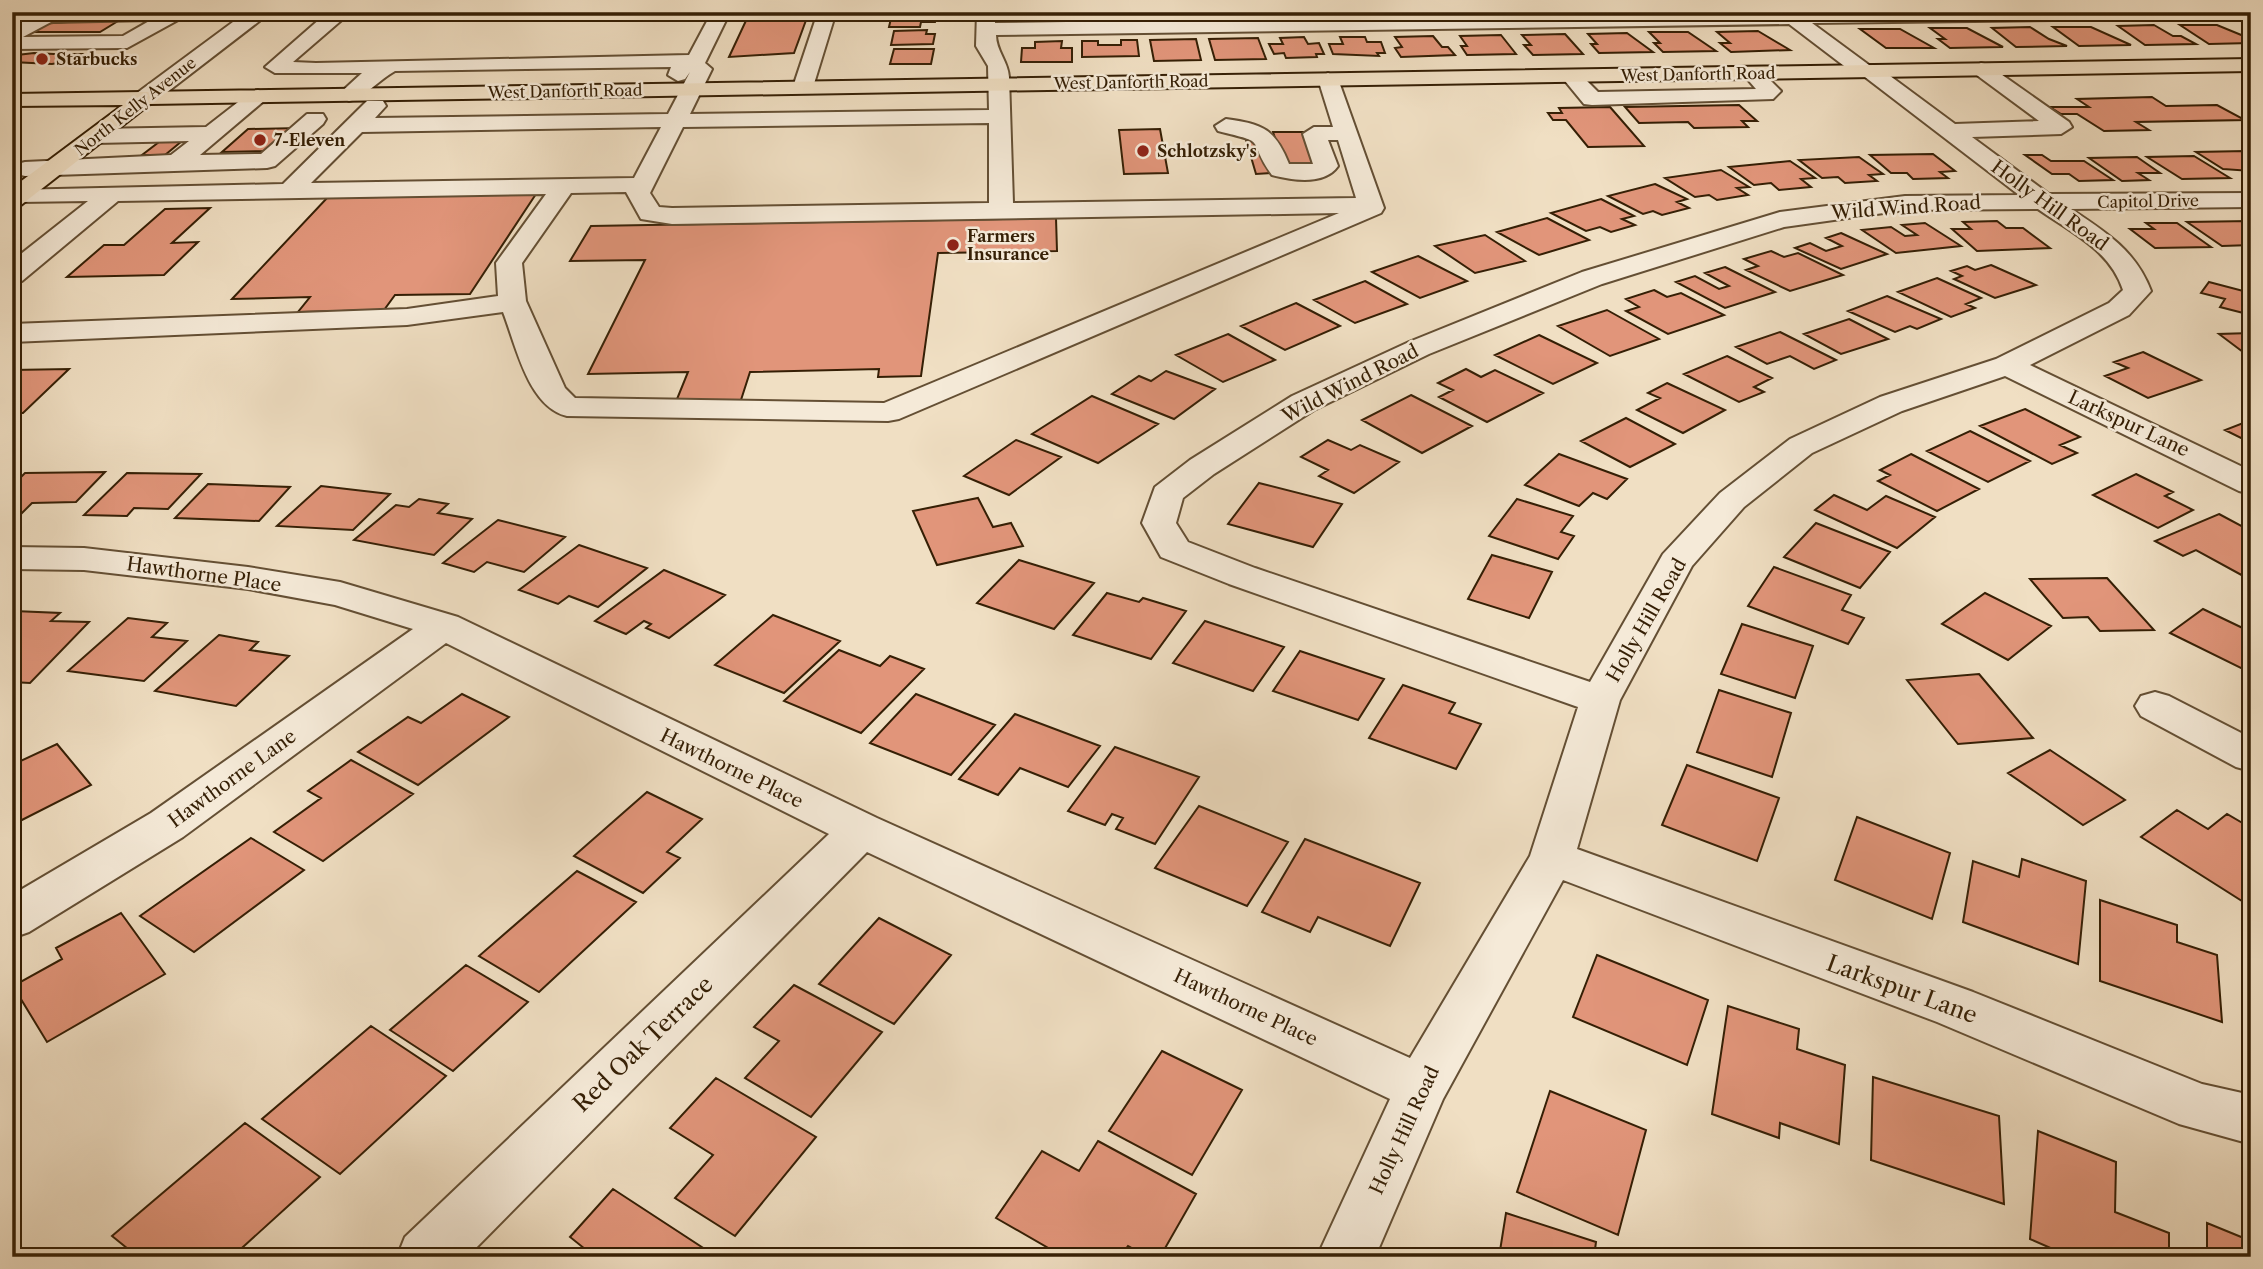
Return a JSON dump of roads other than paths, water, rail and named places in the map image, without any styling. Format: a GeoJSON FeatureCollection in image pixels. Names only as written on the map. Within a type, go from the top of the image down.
{"type":"FeatureCollection","features":[{"type":"Feature","properties":{"kind":"main road","name":"West Danforth Road"},"geometry":{"type":"LineString","coordinates":[[1752,73],[2251,65]]}},
{"type":"Feature","properties":{"kind":"main road","name":"West Danforth Road"},"geometry":{"type":"LineString","coordinates":[[12,100],[386,94],[688,76],[803,87],[1571,76]]}},
{"type":"Feature","properties":{"kind":"main road","name":"North Kelly Avenue"},"geometry":{"type":"LineString","coordinates":[[16,198],[145,98]]}},
{"type":"Feature","properties":{"kind":"street"},"geometry":{"type":"LineString","coordinates":[[12,16],[373,12]]}},
{"type":"Feature","properties":{"kind":"street"},"geometry":{"type":"LineString","coordinates":[[721,12],[688,76],[677,120],[638,193],[650,214],[672,216],[1001,211],[1175,201],[1248,207],[1371,205]]}},
{"type":"Feature","properties":{"kind":"street"},"geometry":{"type":"LineString","coordinates":[[803,87],[827,12]]}},
{"type":"Feature","properties":{"kind":"street"},"geometry":{"type":"LineString","coordinates":[[1001,211],[998,66],[986,46],[985,21],[2223,12]]}},
{"type":"Feature","properties":{"kind":"street","name":"North Kelly Avenue"},"geometry":{"type":"LineString","coordinates":[[145,98],[257,13]]}},
{"type":"Feature","properties":{"kind":"street"},"geometry":{"type":"LineString","coordinates":[[339,13],[275,67],[316,69],[391,65],[688,76]]}},
{"type":"Feature","properties":{"kind":"street"},"geometry":{"type":"LineString","coordinates":[[12,43],[127,42],[175,14]]}},
{"type":"Feature","properties":{"kind":"street"},"geometry":{"type":"LineString","coordinates":[[12,37],[18,31],[48,16]]}},
{"type":"Feature","properties":{"kind":"street","name":"Holly Hill Road"},"geometry":{"type":"LineString","coordinates":[[1346,1257],[1421,1088],[1552,858],[1600,700],[1676,562],[1732,500],[1801,446],[1891,404],[2007,365],[2119,309],[2137,291],[2130,271],[2107,244],[2044,202],[1790,16]]}},
{"type":"Feature","properties":{"kind":"street"},"geometry":{"type":"LineString","coordinates":[[349,95],[370,76],[391,65]]}},
{"type":"Feature","properties":{"kind":"street"},"geometry":{"type":"LineString","coordinates":[[1950,131],[2061,127],[1980,69]]}},
{"type":"Feature","properties":{"kind":"street"},"geometry":{"type":"LineString","coordinates":[[1571,76],[1592,99],[1766,95],[1770,90],[1752,73]]}},
{"type":"Feature","properties":{"kind":"street"},"geometry":{"type":"LineString","coordinates":[[564,186],[509,263],[512,300],[551,392],[567,407],[888,412],[1070,338],[1372,208],[1328,79]]}},
{"type":"Feature","properties":{"kind":"street"},"geometry":{"type":"LineString","coordinates":[[290,190],[359,125],[386,94]]}},
{"type":"Feature","properties":{"kind":"street"},"geometry":{"type":"LineString","coordinates":[[177,162],[258,96]]}},
{"type":"Feature","properties":{"kind":"street"},"geometry":{"type":"LineString","coordinates":[[359,125],[1000,116]]}},
{"type":"Feature","properties":{"kind":"street"},"geometry":{"type":"LineString","coordinates":[[12,170],[128,163],[267,161],[315,119],[288,119]]}},
{"type":"Feature","properties":{"kind":"street"},"geometry":{"type":"LineString","coordinates":[[96,136],[162,135],[260,120]]}},
{"type":"Feature","properties":{"kind":"street"},"geometry":{"type":"LineString","coordinates":[[1226,126],[1259,131],[1267,136],[1280,170],[1303,175],[1326,166],[1314,134],[1346,133]]}},
{"type":"Feature","properties":{"kind":"street"},"geometry":{"type":"LineString","coordinates":[[128,163],[162,135]]}},
{"type":"Feature","properties":{"kind":"street"},"geometry":{"type":"LineString","coordinates":[[128,163],[140,174],[163,174],[218,162]]}},
{"type":"Feature","properties":{"kind":"street"},"geometry":{"type":"LineString","coordinates":[[1241,180],[1248,207]]}},
{"type":"Feature","properties":{"kind":"street"},"geometry":{"type":"LineString","coordinates":[[16,198],[113,193],[642,186]]}},
{"type":"Feature","properties":{"kind":"street"},"geometry":{"type":"LineString","coordinates":[[12,275],[113,193]]}},
{"type":"Feature","properties":{"kind":"street","name":"Capitol Drive"},"geometry":{"type":"LineString","coordinates":[[2044,202],[2251,200]]}},
{"type":"Feature","properties":{"kind":"street","name":"Wild Wind Road"},"geometry":{"type":"LineString","coordinates":[[1600,700],[1242,576],[1174,549],[1159,523],[1167,494],[1202,467],[1303,403],[1419,348],[1592,278],[1780,220],[1841,209],[1905,203],[2044,202]]}},
{"type":"Feature","properties":{"kind":"street"},"geometry":{"type":"LineString","coordinates":[[12,333],[407,317],[486,308],[512,300]]}},
{"type":"Feature","properties":{"kind":"street","name":"Larkspur Lane"},"geometry":{"type":"LineString","coordinates":[[2007,365],[2251,484]]}},
{"type":"Feature","properties":{"kind":"street","name":"Hawthorne Place"},"geometry":{"type":"LineString","coordinates":[[12,558],[111,561],[248,578],[340,594],[444,626],[537,674],[861,830],[1421,1088]]}},
{"type":"Feature","properties":{"kind":"street","name":"Hawthorne Lane"},"geometry":{"type":"LineString","coordinates":[[12,919],[167,825],[444,626]]}},
{"type":"Feature","properties":{"kind":"street"},"geometry":{"type":"LineString","coordinates":[[2155,706],[2251,756]]}},
{"type":"Feature","properties":{"kind":"street","name":"Red Oak Terrace"},"geometry":{"type":"LineString","coordinates":[[426,1257],[861,830]]}},
{"type":"Feature","properties":{"kind":"street","name":"Larkspur Lane"},"geometry":{"type":"LineString","coordinates":[[1552,858],[1955,1007],[2198,1107],[2251,1120]]}},
{"type":"Feature","properties":{"kind":"place","name":"Starbucks"},"geometry":{"type":"Point","coordinates":[42,59]}},
{"type":"Feature","properties":{"kind":"place","name":"7-Eleven"},"geometry":{"type":"Point","coordinates":[260,140]}},
{"type":"Feature","properties":{"kind":"place","name":"Schlotzsky's"},"geometry":{"type":"Point","coordinates":[1143,151]}},
{"type":"Feature","properties":{"kind":"place","name":"Farmers Insurance"},"geometry":{"type":"Point","coordinates":[953,245]}}]}
